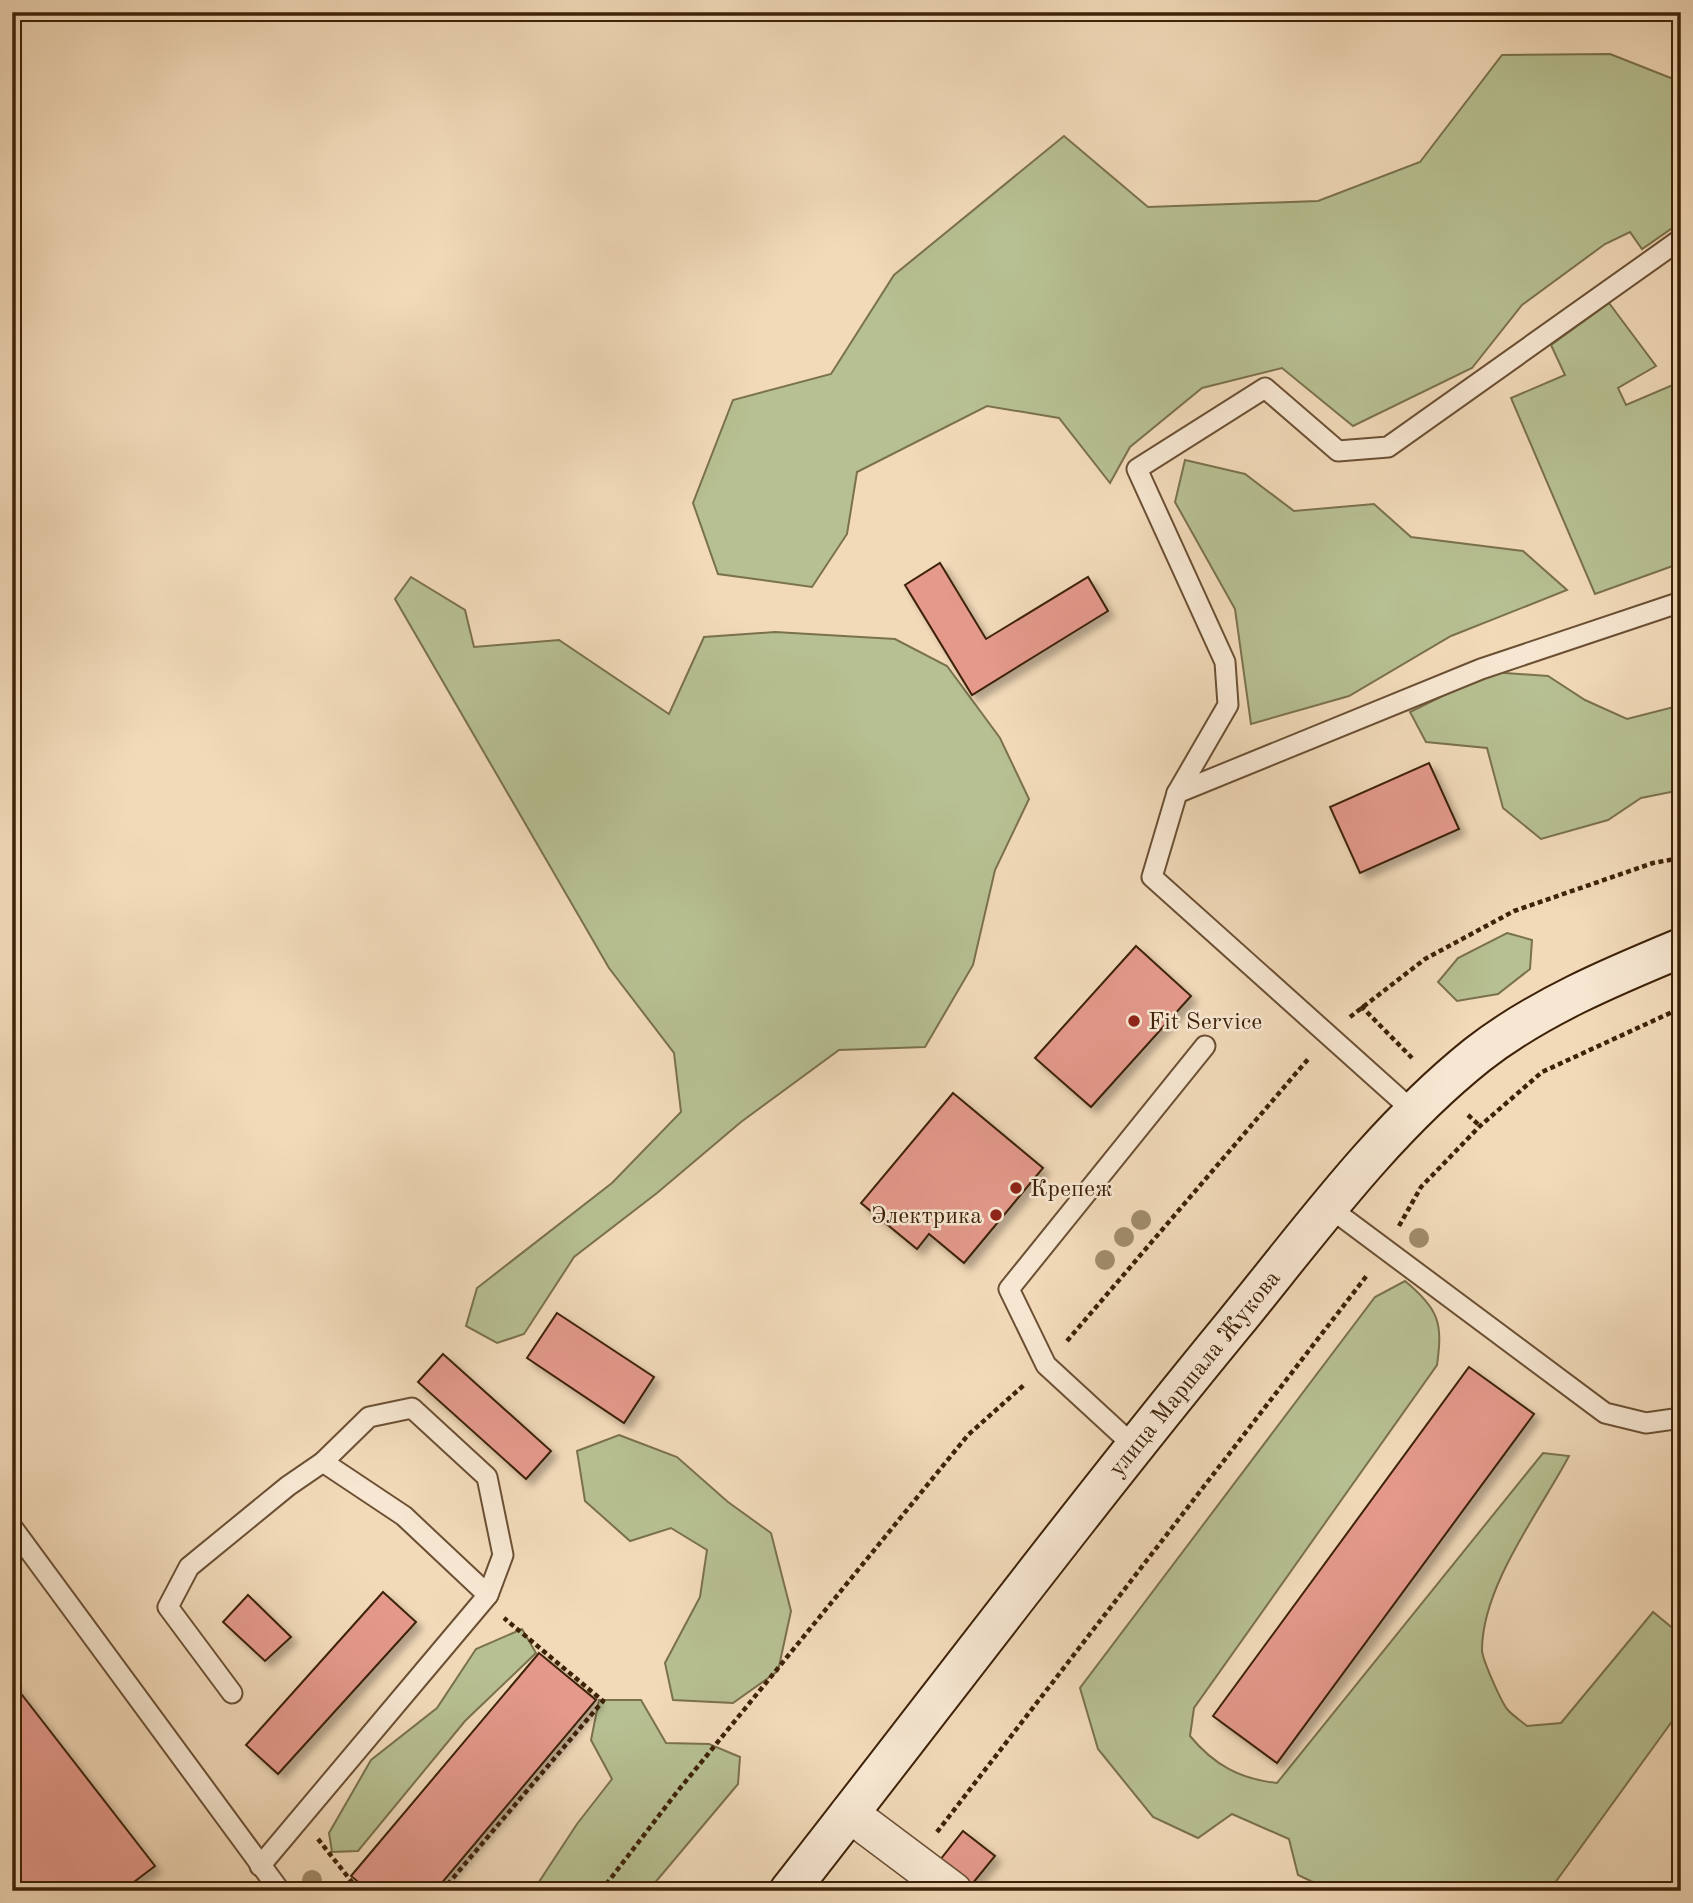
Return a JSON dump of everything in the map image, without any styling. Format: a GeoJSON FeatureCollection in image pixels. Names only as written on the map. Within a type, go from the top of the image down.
{"type":"FeatureCollection","features":[{"type":"Feature","properties":{"kind":"main road","name":"улица Маршала Жукова"},"geometry":{"type":"LineString","coordinates":[[789,1891],[1134,1446],[1413,1111],[1477,1055],[1537,1015],[1681,948]]}},
{"type":"Feature","properties":{"kind":"street"},"geometry":{"type":"LineString","coordinates":[[849,1813],[946,1889]]}},
{"type":"Feature","properties":{"kind":"lane"},"geometry":{"type":"LineString","coordinates":[[1413,1111],[1152,877],[1177,793],[1228,705],[1225,663],[1137,470],[1265,388],[1338,451],[1388,447],[1681,239]]}},
{"type":"Feature","properties":{"kind":"lane"},"geometry":{"type":"LineString","coordinates":[[1177,793],[1481,669],[1681,602]]}},
{"type":"Feature","properties":{"kind":"lane"},"geometry":{"type":"LineString","coordinates":[[1134,1446],[1046,1364],[1009,1289],[1205,1046]]}},
{"type":"Feature","properties":{"kind":"lane"},"geometry":{"type":"LineString","coordinates":[[1330,1208],[1605,1413],[1646,1423],[1681,1418]]}},
{"type":"Feature","properties":{"kind":"lane"},"geometry":{"type":"LineString","coordinates":[[232,1693],[168,1607],[190,1567],[288,1486],[323,1462],[369,1417],[412,1408],[487,1477],[503,1555],[486,1598],[260,1866]]}},
{"type":"Feature","properties":{"kind":"lane"},"geometry":{"type":"LineString","coordinates":[[323,1462],[404,1516],[486,1598]]}},
{"type":"Feature","properties":{"kind":"lane"},"geometry":{"type":"LineString","coordinates":[[12,1527],[280,1891]]}},
{"type":"Feature","properties":{"kind":"path"},"geometry":{"type":"LineString","coordinates":[[601,1891],[677,1792],[968,1435],[1046,1364],[1329,1034],[1361,1006],[1425,959],[1514,911],[1653,863],[1681,858]]}},
{"type":"Feature","properties":{"kind":"path"},"geometry":{"type":"LineString","coordinates":[[1361,1006],[1420,1066]]}},
{"type":"Feature","properties":{"kind":"path"},"geometry":{"type":"LineString","coordinates":[[934,1835],[1386,1250],[1421,1187],[1480,1126],[1542,1072],[1681,1008]]}},
{"type":"Feature","properties":{"kind":"path"},"geometry":{"type":"LineString","coordinates":[[442,1891],[603,1701],[486,1598]]}},
{"type":"Feature","properties":{"kind":"path"},"geometry":{"type":"LineString","coordinates":[[300,1817],[359,1891]]}},
{"type":"Feature","properties":{"kind":"green space"},"geometry":{"type":"Polygon","coordinates":[[[1610,54],[1681,82],[1681,222],[1642,249],[1630,232],[1605,244],[1522,305],[1472,368],[1353,426],[1282,368],[1202,388],[1130,447],[1110,483],[1059,418],[987,406],[857,472],[847,534],[812,587],[718,574],[693,503],[733,400],[831,374],[894,275],[1064,136],[1148,207],[1318,201],[1420,162],[1502,55],[1610,54]]]}},
{"type":"Feature","properties":{"kind":"green space"},"geometry":{"type":"Polygon","coordinates":[[[1609,303],[1656,366],[1618,388],[1626,405],[1675,384],[1681,397],[1681,563],[1595,594],[1511,398],[1565,375],[1551,345],[1609,303]]]}},
{"type":"Feature","properties":{"kind":"green space"},"geometry":{"type":"Polygon","coordinates":[[[1185,460],[1245,474],[1294,511],[1374,504],[1411,537],[1523,551],[1567,590],[1451,636],[1349,696],[1251,724],[1235,609],[1175,502],[1185,460]]]}},
{"type":"Feature","properties":{"kind":"green space"},"geometry":{"type":"Polygon","coordinates":[[[411,577],[465,610],[474,647],[559,640],[669,714],[704,637],[775,632],[895,639],[947,666],[1000,738],[1029,799],[995,870],[973,965],[925,1047],[839,1050],[741,1122],[657,1193],[574,1257],[524,1334],[497,1343],[466,1326],[477,1288],[612,1183],[681,1112],[674,1053],[609,968],[395,599],[411,577]]]}},
{"type":"Feature","properties":{"kind":"green space"},"geometry":{"type":"Polygon","coordinates":[[[1491,672],[1548,676],[1585,700],[1627,719],[1674,707],[1681,677],[1681,790],[1641,798],[1608,820],[1541,839],[1503,808],[1487,748],[1426,742],[1410,712],[1491,672]]]}},
{"type":"Feature","properties":{"kind":"green space"},"geometry":{"type":"Polygon","coordinates":[[[1507,933],[1532,940],[1530,969],[1498,994],[1457,1001],[1438,982],[1458,958],[1507,933]]]}},
{"type":"Feature","properties":{"kind":"green space"},"geometry":{"type":"Polygon","coordinates":[[[1405,1281],[1425,1300],[1436,1318],[1439,1338],[1437,1365],[1194,1708],[1190,1736],[1218,1763],[1229,1769],[1251,1778],[1277,1783],[1543,1453],[1569,1456],[1515,1550],[1492,1600],[1482,1650],[1492,1680],[1507,1709],[1527,1726],[1561,1723],[1653,1612],[1681,1635],[1681,1709],[1549,1891],[1332,1891],[1298,1875],[1289,1839],[1232,1814],[1198,1838],[1153,1817],[1098,1749],[1080,1688],[1375,1297],[1405,1281]]]}},
{"type":"Feature","properties":{"kind":"green space"},"geometry":{"type":"Polygon","coordinates":[[[619,1435],[677,1457],[728,1502],[771,1533],[791,1611],[778,1671],[733,1703],[673,1700],[665,1663],[700,1597],[707,1550],[671,1528],[630,1541],[585,1501],[577,1451],[619,1435]]]}},
{"type":"Feature","properties":{"kind":"green space"},"geometry":{"type":"Polygon","coordinates":[[[522,1629],[536,1653],[465,1721],[358,1851],[332,1852],[329,1833],[371,1760],[437,1708],[476,1649],[522,1629]]]}},
{"type":"Feature","properties":{"kind":"green space"},"geometry":{"type":"Polygon","coordinates":[[[599,1700],[641,1700],[666,1743],[709,1744],[740,1757],[738,1784],[648,1891],[533,1891],[577,1824],[612,1779],[591,1740],[599,1700]]]}},
{"type":"Feature","properties":{"kind":"building"},"geometry":{"type":"Polygon","coordinates":[[[940,563],[986,639],[1088,577],[1108,611],[972,695],[905,585],[940,563]]]}},
{"type":"Feature","properties":{"kind":"building"},"geometry":{"type":"Polygon","coordinates":[[[1429,763],[1459,829],[1360,873],[1330,807],[1429,763]]]}},
{"type":"Feature","properties":{"kind":"building"},"geometry":{"type":"Polygon","coordinates":[[[1136,946],[1191,996],[1091,1107],[1035,1058],[1136,946]]]}},
{"type":"Feature","properties":{"kind":"building"},"geometry":{"type":"Polygon","coordinates":[[[953,1093],[1043,1168],[964,1263],[929,1234],[917,1249],[861,1203],[953,1093]]]}},
{"type":"Feature","properties":{"kind":"building"},"geometry":{"type":"Polygon","coordinates":[[[557,1313],[654,1377],[624,1423],[527,1358],[557,1313]]]}},
{"type":"Feature","properties":{"kind":"building"},"geometry":{"type":"Polygon","coordinates":[[[443,1354],[551,1451],[526,1479],[418,1382],[443,1354]]]}},
{"type":"Feature","properties":{"kind":"building"},"geometry":{"type":"Polygon","coordinates":[[[1469,1367],[1534,1414],[1277,1763],[1213,1716],[1469,1367]]]}},
{"type":"Feature","properties":{"kind":"building"},"geometry":{"type":"Polygon","coordinates":[[[383,1592],[416,1622],[278,1774],[246,1745],[383,1592]]]}},
{"type":"Feature","properties":{"kind":"building"},"geometry":{"type":"Polygon","coordinates":[[[248,1595],[291,1637],[265,1661],[223,1622],[248,1595]]]}},
{"type":"Feature","properties":{"kind":"building"},"geometry":{"type":"Polygon","coordinates":[[[539,1653],[596,1700],[435,1891],[369,1891],[351,1876],[539,1653]]]}},
{"type":"Feature","properties":{"kind":"building"},"geometry":{"type":"Polygon","coordinates":[[[12,1682],[155,1866],[126,1888],[128,1891],[12,1891],[12,1682]]]}},
{"type":"Feature","properties":{"kind":"building"},"geometry":{"type":"Polygon","coordinates":[[[963,1831],[995,1856],[968,1889],[936,1865],[963,1831]]]}},
{"type":"Feature","properties":{"kind":"place","name":"Fit Service"},"geometry":{"type":"Point","coordinates":[1134,1021]}},
{"type":"Feature","properties":{"kind":"place","name":"Крепеж"},"geometry":{"type":"Point","coordinates":[1016,1188]}},
{"type":"Feature","properties":{"kind":"place","name":"Электрика"},"geometry":{"type":"Point","coordinates":[996,1215]}}]}
